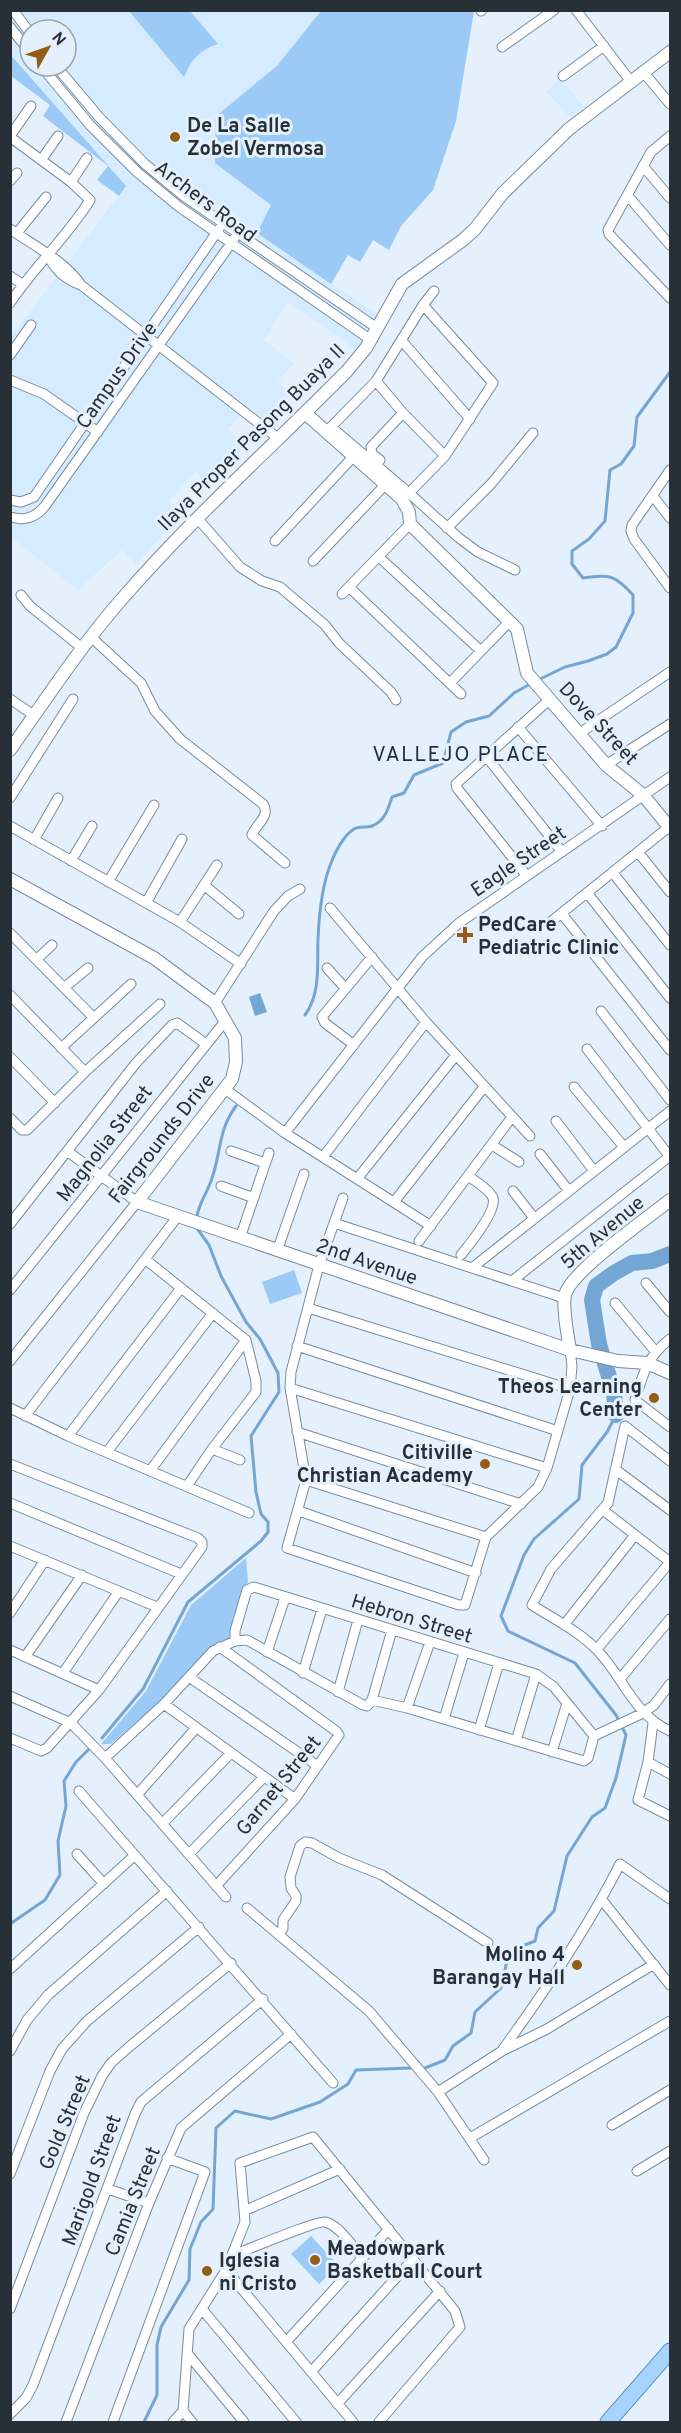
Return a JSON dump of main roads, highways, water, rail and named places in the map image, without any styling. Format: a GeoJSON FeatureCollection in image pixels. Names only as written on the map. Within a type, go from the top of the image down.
{"type":"FeatureCollection","features":[{"type":"Feature","properties":{"kind":"main road"},"geometry":{"type":"LineString","coordinates":[[608,2422],[670,2351]]}},
{"type":"Feature","properties":{"kind":"waterway"},"geometry":{"type":"LineString","coordinates":[[538,680],[565,667],[607,654],[616,647],[633,613],[633,595],[627,588],[606,576],[583,578],[572,564],[572,551],[589,539],[605,521],[610,470],[621,464],[634,446],[637,417],[670,372]]}},
{"type":"Feature","properties":{"kind":"waterway"},"geometry":{"type":"LineString","coordinates":[[305,1015],[314,998],[316,988],[319,920],[323,890],[333,859],[343,839],[354,829],[372,826],[380,821],[392,797],[404,793],[414,775],[443,763],[451,732],[466,722],[489,716],[514,693],[532,683]]}},
{"type":"Feature","properties":{"kind":"waterway"},"geometry":{"type":"LineString","coordinates":[[197,1216],[213,1175],[225,1126],[236,1106]]}},
{"type":"Feature","properties":{"kind":"waterway"},"geometry":{"type":"LineString","coordinates":[[102,1738],[143,1689],[188,1602],[261,1541],[268,1532],[268,1522],[261,1514],[256,1492],[251,1436],[279,1392],[278,1373],[260,1339],[246,1322],[221,1276],[209,1245],[196,1227]]}},
{"type":"Feature","properties":{"kind":"waterway"},"geometry":{"type":"LineString","coordinates":[[616,1415],[614,1393],[599,1344],[592,1300],[596,1286],[632,1263],[652,1261],[670,1254]]}},
{"type":"Feature","properties":{"kind":"waterway"},"geometry":{"type":"LineString","coordinates":[[425,2068],[445,2060],[453,2046],[471,2033],[475,2012],[501,1988],[506,1965],[517,1948],[535,1941],[538,1928],[554,1911],[567,1856],[592,1817],[605,1808],[616,1778],[626,1735],[616,1715],[575,1663],[508,1631],[501,1616],[524,1555],[534,1539],[579,1499],[582,1465],[607,1432],[616,1415]]}},
{"type":"Feature","properties":{"kind":"waterway"},"geometry":{"type":"LineString","coordinates":[[10,1924],[45,1900],[60,1875],[58,1841],[66,1806],[64,1781],[76,1762],[92,1746]]}},
{"type":"Feature","properties":{"kind":"waterway"},"geometry":{"type":"LineString","coordinates":[[144,2422],[157,2395],[157,2345],[161,2327],[189,2280],[190,2249],[201,2222],[213,2209],[216,2128],[235,2111],[271,2119],[320,2102],[348,2084],[356,2070],[411,2068]]}},
{"type":"Feature","properties":{"kind":"place","name":"De La Salle Zobel Vermosa"},"geometry":{"type":"Point","coordinates":[175,137]}},
{"type":"Feature","properties":{"kind":"place","name":"PedCare Pediatric Clinic"},"geometry":{"type":"Point","coordinates":[465,935]}},
{"type":"Feature","properties":{"kind":"place","name":"Theos Learning Center"},"geometry":{"type":"Point","coordinates":[654,1398]}},
{"type":"Feature","properties":{"kind":"place","name":"Citiville Christian Academy"},"geometry":{"type":"Point","coordinates":[485,1464]}},
{"type":"Feature","properties":{"kind":"place","name":"Molino 4 Barangay Hall"},"geometry":{"type":"Point","coordinates":[577,1965]}},
{"type":"Feature","properties":{"kind":"place","name":"Meadowpark Basketball Court"},"geometry":{"type":"Point","coordinates":[315,2260]}},
{"type":"Feature","properties":{"kind":"place","name":"Iglesia ni Cristo"},"geometry":{"type":"Point","coordinates":[207,2271]}},
{"type":"Feature","properties":{"kind":"district","name":"VALLEJO PLACE"},"geometry":{"type":"Point","coordinates":[461,754]}}]}
